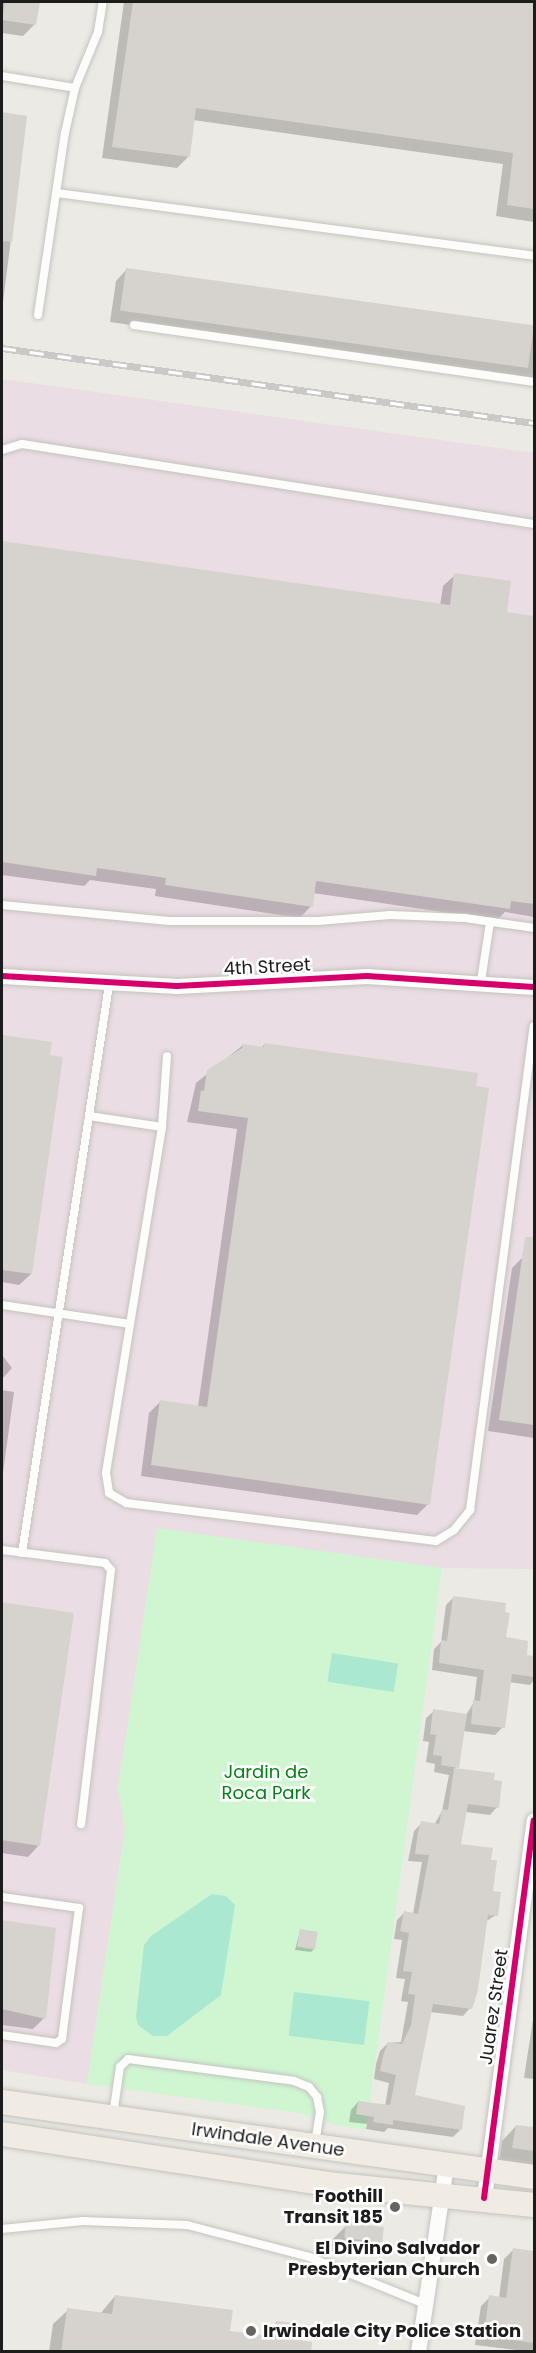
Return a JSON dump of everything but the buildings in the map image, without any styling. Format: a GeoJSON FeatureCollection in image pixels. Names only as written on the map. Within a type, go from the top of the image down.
{"type":"FeatureCollection","features":[{"type":"Feature","properties":{"kind":"main road","name":"Irwindale Avenue"},"geometry":{"type":"LineString","coordinates":[[2,2102],[534,2177]]}},
{"type":"Feature","properties":{"kind":"main road","name":"Irwindale Avenue"},"geometry":{"type":"LineString","coordinates":[[2,2134],[327,2184],[442,2193],[534,2205]]}},
{"type":"Feature","properties":{"kind":"street","name":"4th Street"},"geometry":{"type":"LineString","coordinates":[[2,976],[109,985],[247,984],[366,976],[481,981],[534,987]]}},
{"type":"Feature","properties":{"kind":"street","name":"Juarez Street"},"geometry":{"type":"LineString","coordinates":[[484,2198],[534,1820]]}},
{"type":"Feature","properties":{"kind":"street"},"geometry":{"type":"LineString","coordinates":[[418,2352],[446,2165]]}},
{"type":"Feature","properties":{"kind":"lane"},"geometry":{"type":"LineString","coordinates":[[39,315],[75,88],[98,32],[103,2]]}},
{"type":"Feature","properties":{"kind":"lane"},"geometry":{"type":"LineString","coordinates":[[2,76],[75,88]]}},
{"type":"Feature","properties":{"kind":"lane"},"geometry":{"type":"LineString","coordinates":[[57,193],[534,256]]}},
{"type":"Feature","properties":{"kind":"lane"},"geometry":{"type":"LineString","coordinates":[[134,325],[534,382]]}},
{"type":"Feature","properties":{"kind":"lane"},"geometry":{"type":"LineString","coordinates":[[2,450],[22,444],[534,524]]}},
{"type":"Feature","properties":{"kind":"lane"},"geometry":{"type":"LineString","coordinates":[[2,905],[169,921],[318,921],[390,915],[490,922],[534,928]]}},
{"type":"Feature","properties":{"kind":"lane"},"geometry":{"type":"LineString","coordinates":[[481,981],[490,922]]}},
{"type":"Feature","properties":{"kind":"lane"},"geometry":{"type":"LineString","coordinates":[[22,1553],[109,985]]}},
{"type":"Feature","properties":{"kind":"lane"},"geometry":{"type":"LineString","coordinates":[[167,1056],[162,1126],[106,1473],[109,1493],[126,1503],[436,1541],[454,1530],[470,1510],[534,1026]]}},
{"type":"Feature","properties":{"kind":"lane"},"geometry":{"type":"LineString","coordinates":[[89,1116],[162,1126]]}},
{"type":"Feature","properties":{"kind":"lane"},"geometry":{"type":"LineString","coordinates":[[2,1305],[130,1324]]}},
{"type":"Feature","properties":{"kind":"lane"},"geometry":{"type":"LineString","coordinates":[[2,1550],[105,1563],[111,1570],[81,1824]]}},
{"type":"Feature","properties":{"kind":"lane"},"geometry":{"type":"LineString","coordinates":[[2,1897],[79,1908],[62,2039],[56,2043],[2,2035]]}},
{"type":"Feature","properties":{"kind":"lane"},"geometry":{"type":"LineString","coordinates":[[113,2118],[120,2067],[128,2059],[294,2081],[309,2087],[317,2097],[320,2112],[315,2147]]}},
{"type":"Feature","properties":{"kind":"lane"},"geometry":{"type":"LineString","coordinates":[[2,2229],[83,2221],[187,2225],[309,2257],[425,2304]]}},
{"type":"Feature","properties":{"kind":"shaded area"},"geometry":{"type":"Polygon","coordinates":[[[2,379],[534,453],[534,1569],[442,1568],[118,1788],[125,1828],[87,2084],[2,2070],[2,379]]]}},
{"type":"Feature","properties":{"kind":"green space","name":"Jardin de Roca Park"},"geometry":{"type":"Polygon","coordinates":[[[157,1528],[442,1568],[366,2130],[336,2125],[300,2113],[87,2084],[125,1828],[118,1788],[157,1528]]]}},
{"type":"Feature","properties":{"kind":"green space"},"geometry":{"type":"Polygon","coordinates":[[[332,1653],[398,1663],[394,1692],[327,1682],[332,1653]]]}},
{"type":"Feature","properties":{"kind":"green space"},"geometry":{"type":"Polygon","coordinates":[[[212,1894],[226,1896],[235,1905],[221,1995],[167,2036],[153,2036],[138,2025],[136,2017],[144,1945],[151,1936],[212,1894]]]}},
{"type":"Feature","properties":{"kind":"green space"},"geometry":{"type":"Polygon","coordinates":[[[294,1992],[369,2001],[364,2045],[289,2036],[294,1992]]]}},
{"type":"Feature","properties":{"kind":"railway"},"geometry":{"type":"LineString","coordinates":[[2,348],[534,423]]}},
{"type":"Feature","properties":{"kind":"cycle path"},"geometry":{"type":"LineString","coordinates":[[2,976],[177,986],[367,976],[534,987]]}},
{"type":"Feature","properties":{"kind":"cycle path"},"geometry":{"type":"LineString","coordinates":[[484,2198],[534,1820]]}},
{"type":"Feature","properties":{"kind":"place","name":"Foothill Transit 185"},"geometry":{"type":"Point","coordinates":[395,2207]}},
{"type":"Feature","properties":{"kind":"place","name":"El Divino Salvador Presbyterian Church"},"geometry":{"type":"Point","coordinates":[492,2259]}},
{"type":"Feature","properties":{"kind":"place","name":"Irwindale City Police Station"},"geometry":{"type":"Point","coordinates":[251,2331]}}]}
